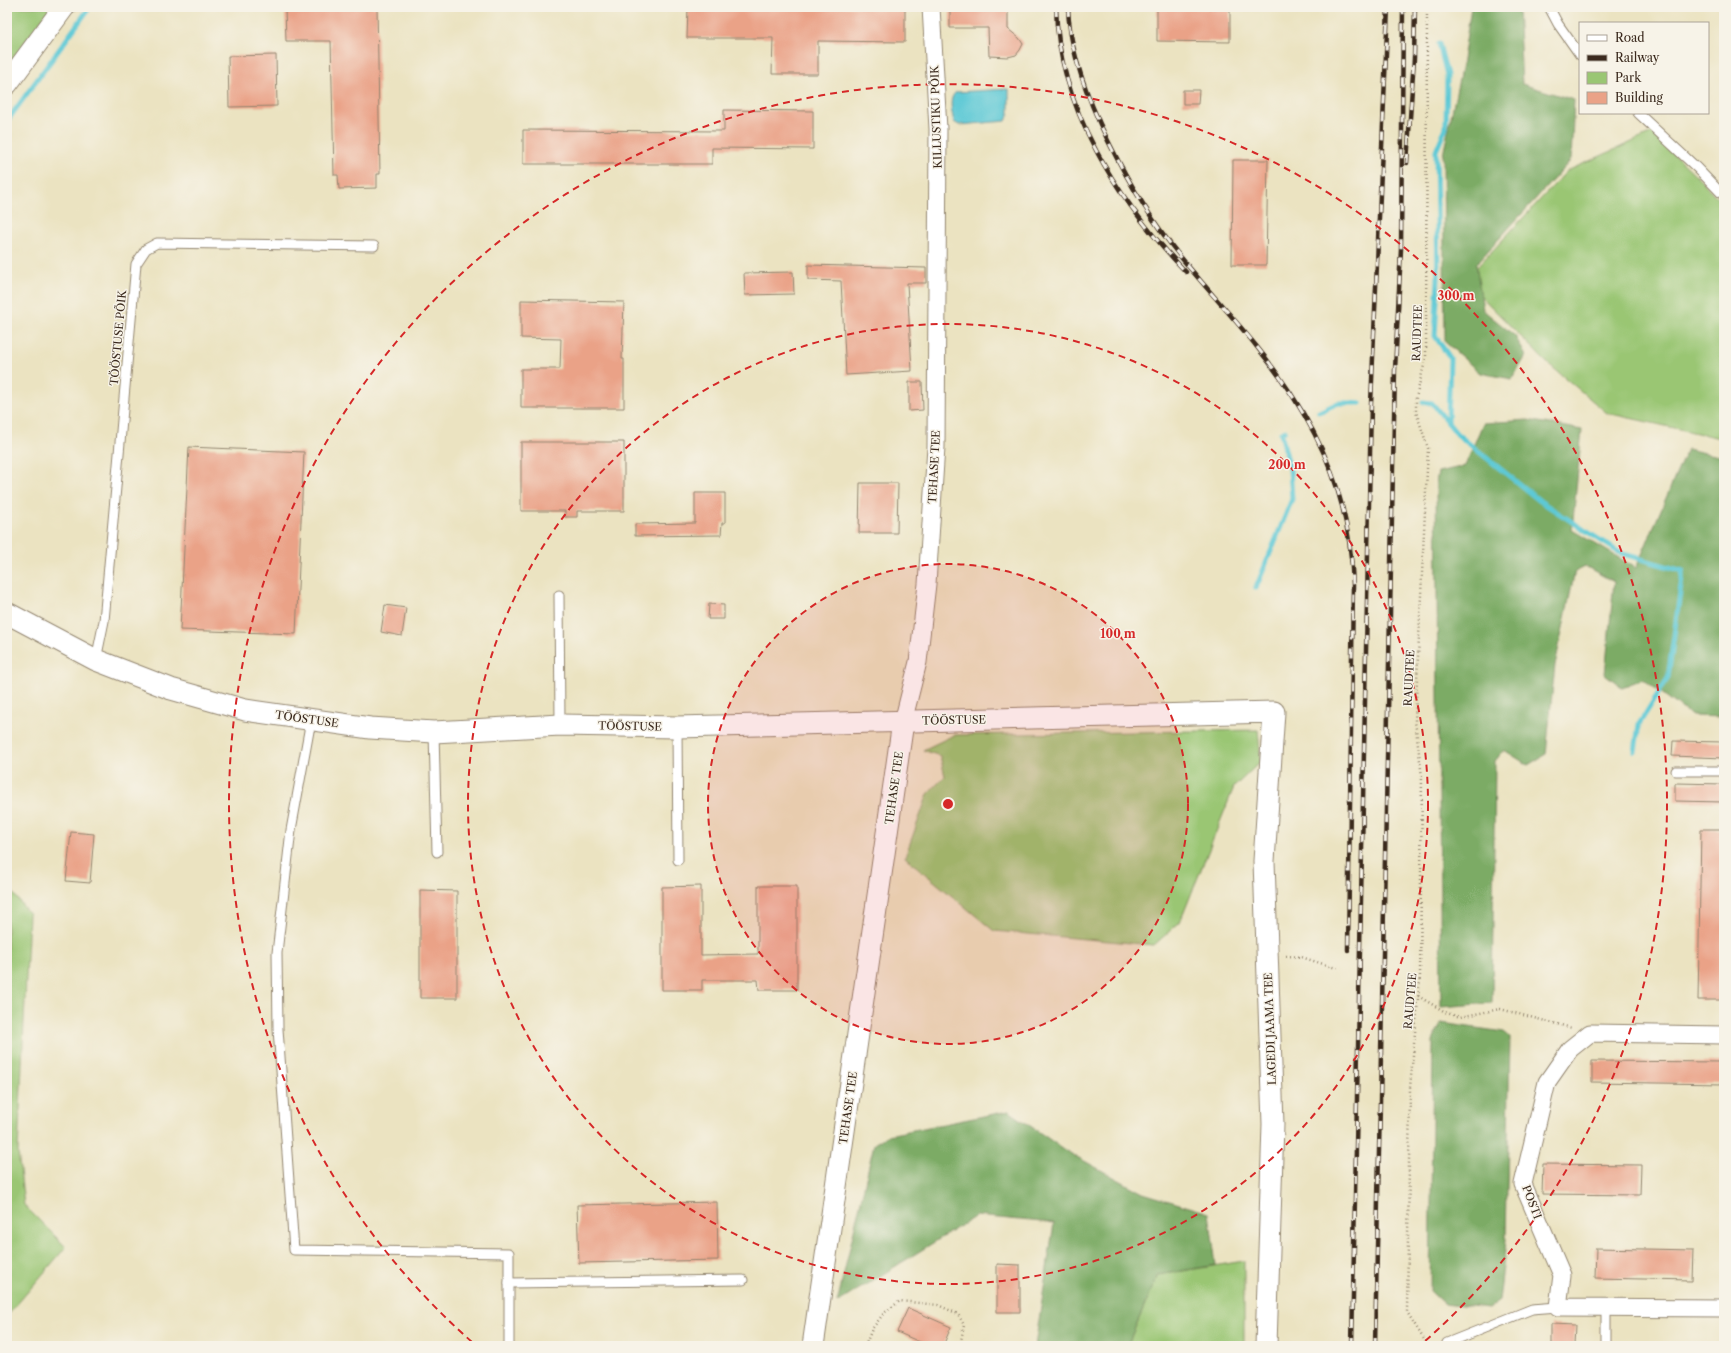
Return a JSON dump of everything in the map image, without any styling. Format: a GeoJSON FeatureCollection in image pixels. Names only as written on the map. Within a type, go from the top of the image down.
{"type":"FeatureCollection","features":[{"type":"Feature","properties":{"kind":"street"},"geometry":{"type":"LineString","coordinates":[[7,84],[64,7]]}},
{"type":"Feature","properties":{"kind":"street","name":"KILLUSTIKU PÕIK"},"geometry":{"type":"LineString","coordinates":[[931,7],[938,129],[936,227]]}},
{"type":"Feature","properties":{"kind":"street","name":"TEHASE TEE"},"geometry":{"type":"LineString","coordinates":[[813,1346],[904,722],[918,662],[928,576],[936,447],[936,227]]}},
{"type":"Feature","properties":{"kind":"street","name":"TÖÖSTUSE"},"geometry":{"type":"LineString","coordinates":[[7,614],[96,660],[171,690],[245,710],[370,728],[434,732],[560,726],[677,727],[1274,712]]}},
{"type":"Feature","properties":{"kind":"street","name":"LAGEDI JAAMA TEE"},"geometry":{"type":"LineString","coordinates":[[1266,1346],[1273,1124],[1264,861],[1274,712]]}},
{"type":"Feature","properties":{"kind":"street"},"geometry":{"type":"LineString","coordinates":[[1590,1033],[1724,1035]]}},
{"type":"Feature","properties":{"kind":"street","name":"POSTI"},"geometry":{"type":"LineString","coordinates":[[1558,1307],[1562,1275],[1523,1184],[1547,1082],[1570,1050],[1590,1033]]}},
{"type":"Feature","properties":{"kind":"street"},"geometry":{"type":"LineString","coordinates":[[1558,1307],[1724,1308]]}},
{"type":"Feature","properties":{"kind":"lane"},"geometry":{"type":"LineString","coordinates":[[1549,7],[1558,24],[1579,54]]}},
{"type":"Feature","properties":{"kind":"lane"},"geometry":{"type":"LineString","coordinates":[[1639,114],[1697,168],[1724,196]]}},
{"type":"Feature","properties":{"kind":"lane","name":"TÖÖSTUSE PÕIK"},"geometry":{"type":"LineString","coordinates":[[96,660],[104,621],[136,264],[146,249],[157,243],[374,246]]}},
{"type":"Feature","properties":{"kind":"lane"},"geometry":{"type":"LineString","coordinates":[[559,595],[560,726]]}},
{"type":"Feature","properties":{"kind":"lane"},"geometry":{"type":"LineString","coordinates":[[311,720],[291,830],[277,953],[278,1029],[294,1250],[509,1253],[510,1346]]}},
{"type":"Feature","properties":{"kind":"lane"},"geometry":{"type":"LineString","coordinates":[[677,727],[678,860]]}},
{"type":"Feature","properties":{"kind":"lane"},"geometry":{"type":"LineString","coordinates":[[434,732],[437,852]]}},
{"type":"Feature","properties":{"kind":"lane"},"geometry":{"type":"LineString","coordinates":[[1676,770],[1724,771]]}},
{"type":"Feature","properties":{"kind":"lane"},"geometry":{"type":"LineString","coordinates":[[509,1283],[743,1280]]}},
{"type":"Feature","properties":{"kind":"lane"},"geometry":{"type":"LineString","coordinates":[[1446,1346],[1447,1343],[1532,1309],[1558,1307]]}},
{"type":"Feature","properties":{"kind":"lane"},"geometry":{"type":"LineString","coordinates":[[1606,1307],[1606,1346]]}},
{"type":"Feature","properties":{"kind":"path","name":"RAUDTEE"},"geometry":{"type":"LineString","coordinates":[[1427,7],[1426,357],[1416,398],[1416,412],[1428,448],[1415,721],[1422,777],[1420,977],[1410,1088],[1407,1312],[1428,1346]]}},
{"type":"Feature","properties":{"kind":"path"},"geometry":{"type":"LineString","coordinates":[[1267,954],[1301,957],[1339,969]]}},
{"type":"Feature","properties":{"kind":"path"},"geometry":{"type":"LineString","coordinates":[[1418,996],[1447,1013],[1460,1017],[1500,1009],[1590,1033]]}},
{"type":"Feature","properties":{"kind":"path"},"geometry":{"type":"LineString","coordinates":[[865,1346],[872,1329],[884,1313],[900,1301],[938,1305],[958,1314],[964,1325],[960,1346]]}},
{"type":"Feature","properties":{"kind":"green space"},"geometry":{"type":"Polygon","coordinates":[[[7,7],[51,7],[7,67],[7,7]]]}},
{"type":"Feature","properties":{"kind":"green space"},"geometry":{"type":"Polygon","coordinates":[[[1471,7],[1518,7],[1522,84],[1574,100],[1571,160],[1476,264],[1483,310],[1515,336],[1526,356],[1512,379],[1480,373],[1445,342],[1443,155],[1463,60],[1471,7]]]}},
{"type":"Feature","properties":{"kind":"green space"},"geometry":{"type":"Polygon","coordinates":[[[1652,133],[1702,181],[1724,205],[1724,439],[1607,413],[1545,361],[1465,280],[1567,171],[1652,133]]]}},
{"type":"Feature","properties":{"kind":"green space"},"geometry":{"type":"Polygon","coordinates":[[[1528,420],[1582,430],[1572,530],[1636,568],[1687,449],[1724,457],[1724,716],[1692,716],[1643,679],[1622,687],[1605,674],[1614,582],[1585,566],[1575,571],[1555,665],[1546,754],[1528,765],[1504,750],[1495,761],[1492,1003],[1441,1007],[1436,483],[1438,472],[1465,466],[1483,423],[1528,420]]]}},
{"type":"Feature","properties":{"kind":"green space"},"geometry":{"type":"Polygon","coordinates":[[[1258,730],[1261,761],[1234,787],[1180,922],[1154,945],[994,931],[905,857],[928,794],[945,776],[940,756],[923,750],[954,735],[1258,730]]]}},
{"type":"Feature","properties":{"kind":"green space"},"geometry":{"type":"Polygon","coordinates":[[[7,885],[29,914],[18,1152],[24,1205],[66,1247],[7,1316],[7,885]]]}},
{"type":"Feature","properties":{"kind":"green space"},"geometry":{"type":"Polygon","coordinates":[[[1441,1023],[1504,1032],[1510,1037],[1506,1240],[1499,1301],[1488,1309],[1444,1304],[1430,1291],[1433,1041],[1441,1023]]]}},
{"type":"Feature","properties":{"kind":"green space"},"geometry":{"type":"Polygon","coordinates":[[[1009,1111],[1066,1151],[1143,1193],[1209,1213],[1216,1265],[1158,1275],[1127,1346],[1035,1346],[1054,1223],[976,1216],[837,1303],[874,1144],[888,1135],[1009,1111]]]}},
{"type":"Feature","properties":{"kind":"green space"},"geometry":{"type":"Polygon","coordinates":[[[1244,1261],[1244,1346],[1127,1346],[1158,1275],[1244,1261]]]}},
{"type":"Feature","properties":{"kind":"green space"},"geometry":{"type":"Polygon","coordinates":[[[1491,1342],[1494,1346],[1468,1346],[1472,1343],[1491,1342]]]}},
{"type":"Feature","properties":{"kind":"water"},"geometry":{"type":"Polygon","coordinates":[[[1009,89],[1009,114],[1006,121],[959,125],[954,122],[951,102],[956,92],[1009,89]]]}},
{"type":"Feature","properties":{"kind":"building"},"geometry":{"type":"Polygon","coordinates":[[[285,7],[377,7],[380,174],[377,174],[377,188],[339,189],[338,175],[334,175],[331,41],[286,41],[285,7]]]}},
{"type":"Feature","properties":{"kind":"building"},"geometry":{"type":"Polygon","coordinates":[[[760,7],[905,7],[905,42],[818,41],[818,74],[772,74],[773,38],[687,38],[688,8],[760,10],[760,7]]]}},
{"type":"Feature","properties":{"kind":"building"},"geometry":{"type":"Polygon","coordinates":[[[950,7],[1008,7],[1008,29],[1019,38],[1023,44],[1020,50],[1016,55],[1008,57],[989,56],[988,28],[950,28],[950,7]]]}},
{"type":"Feature","properties":{"kind":"building"},"geometry":{"type":"Polygon","coordinates":[[[1157,8],[1230,9],[1230,42],[1157,41],[1157,8]]]}},
{"type":"Feature","properties":{"kind":"building"},"geometry":{"type":"Polygon","coordinates":[[[276,55],[277,106],[229,107],[228,56],[276,55]]]}},
{"type":"Feature","properties":{"kind":"building"},"geometry":{"type":"Polygon","coordinates":[[[1183,90],[1199,90],[1198,104],[1183,104],[1183,90]]]}},
{"type":"Feature","properties":{"kind":"building"},"geometry":{"type":"Polygon","coordinates":[[[724,110],[813,111],[813,149],[712,148],[712,164],[523,164],[523,130],[724,131],[724,110]]]}},
{"type":"Feature","properties":{"kind":"building"},"geometry":{"type":"Polygon","coordinates":[[[1233,160],[1268,160],[1266,265],[1232,265],[1233,160]]]}},
{"type":"Feature","properties":{"kind":"building"},"geometry":{"type":"Polygon","coordinates":[[[808,265],[926,268],[926,283],[907,283],[912,371],[846,375],[841,281],[808,280],[808,265]]]}},
{"type":"Feature","properties":{"kind":"building"},"geometry":{"type":"Polygon","coordinates":[[[793,272],[794,294],[745,295],[744,273],[793,272]]]}},
{"type":"Feature","properties":{"kind":"building"},"geometry":{"type":"Polygon","coordinates":[[[521,300],[624,302],[622,359],[624,359],[624,408],[521,408],[521,369],[560,369],[561,339],[521,338],[521,300]]]}},
{"type":"Feature","properties":{"kind":"building"},"geometry":{"type":"Polygon","coordinates":[[[909,382],[922,382],[923,410],[909,411],[909,382]]]}},
{"type":"Feature","properties":{"kind":"building"},"geometry":{"type":"Polygon","coordinates":[[[521,442],[624,442],[624,511],[577,511],[577,517],[565,517],[565,511],[521,511],[521,442]]]}},
{"type":"Feature","properties":{"kind":"building"},"geometry":{"type":"Polygon","coordinates":[[[189,447],[304,452],[296,634],[180,630],[189,447]]]}},
{"type":"Feature","properties":{"kind":"building"},"geometry":{"type":"Polygon","coordinates":[[[860,483],[898,483],[897,533],[859,533],[860,483]]]}},
{"type":"Feature","properties":{"kind":"building"},"geometry":{"type":"Polygon","coordinates":[[[695,493],[725,493],[725,523],[722,523],[721,535],[635,536],[635,524],[695,523],[695,493]]]}},
{"type":"Feature","properties":{"kind":"building"},"geometry":{"type":"Polygon","coordinates":[[[709,604],[724,605],[724,619],[708,619],[709,604]]]}},
{"type":"Feature","properties":{"kind":"building"},"geometry":{"type":"Polygon","coordinates":[[[385,605],[406,608],[402,636],[381,632],[385,605]]]}},
{"type":"Feature","properties":{"kind":"building"},"geometry":{"type":"Polygon","coordinates":[[[1673,741],[1724,742],[1724,758],[1672,756],[1673,741]]]}},
{"type":"Feature","properties":{"kind":"building"},"geometry":{"type":"Polygon","coordinates":[[[1675,783],[1724,784],[1724,802],[1675,801],[1675,783]]]}},
{"type":"Feature","properties":{"kind":"building"},"geometry":{"type":"Polygon","coordinates":[[[1701,829],[1724,829],[1724,1000],[1698,1000],[1701,829]]]}},
{"type":"Feature","properties":{"kind":"building"},"geometry":{"type":"Polygon","coordinates":[[[71,832],[94,834],[90,883],[66,881],[71,832]]]}},
{"type":"Feature","properties":{"kind":"building"},"geometry":{"type":"Polygon","coordinates":[[[701,886],[701,955],[758,954],[758,886],[797,886],[797,990],[759,990],[758,980],[702,980],[702,990],[662,990],[662,887],[701,886]]]}},
{"type":"Feature","properties":{"kind":"building"},"geometry":{"type":"Polygon","coordinates":[[[420,890],[457,891],[457,998],[420,998],[420,890]]]}},
{"type":"Feature","properties":{"kind":"building"},"geometry":{"type":"Polygon","coordinates":[[[1592,1061],[1724,1062],[1724,1084],[1592,1082],[1592,1061]]]}},
{"type":"Feature","properties":{"kind":"building"},"geometry":{"type":"Polygon","coordinates":[[[1543,1164],[1641,1165],[1640,1195],[1542,1194],[1543,1164]]]}},
{"type":"Feature","properties":{"kind":"building"},"geometry":{"type":"Polygon","coordinates":[[[717,1202],[718,1260],[579,1263],[577,1205],[717,1202]]]}},
{"type":"Feature","properties":{"kind":"building"},"geometry":{"type":"Polygon","coordinates":[[[1596,1248],[1693,1250],[1692,1280],[1595,1278],[1596,1248]]]}},
{"type":"Feature","properties":{"kind":"building"},"geometry":{"type":"Polygon","coordinates":[[[997,1264],[1020,1265],[1020,1312],[997,1312],[997,1264]]]}},
{"type":"Feature","properties":{"kind":"building"},"geometry":{"type":"Polygon","coordinates":[[[908,1308],[951,1327],[943,1346],[929,1346],[897,1332],[908,1308]]]}},
{"type":"Feature","properties":{"kind":"building"},"geometry":{"type":"Polygon","coordinates":[[[1551,1324],[1575,1325],[1574,1346],[1551,1346],[1551,1324]]]}},
{"type":"Feature","properties":{"kind":"waterway"},"geometry":{"type":"LineString","coordinates":[[7,121],[90,7]]}},
{"type":"Feature","properties":{"kind":"waterway"},"geometry":{"type":"LineString","coordinates":[[1439,44],[1447,75],[1446,127],[1436,151],[1438,279],[1435,336],[1450,358],[1448,423]]}},
{"type":"Feature","properties":{"kind":"waterway"},"geometry":{"type":"LineString","coordinates":[[1423,402],[1432,403],[1457,434],[1540,501],[1620,553],[1683,571],[1668,678],[1639,724],[1635,751]]}},
{"type":"Feature","properties":{"kind":"waterway"},"geometry":{"type":"LineString","coordinates":[[1319,412],[1338,403],[1360,403]]}},
{"type":"Feature","properties":{"kind":"waterway"},"geometry":{"type":"LineString","coordinates":[[1256,588],[1292,499],[1290,469],[1281,433],[1285,431]]}},
{"type":"Feature","properties":{"kind":"railway"},"geometry":{"type":"LineString","coordinates":[[1056,7],[1059,44],[1068,81],[1080,117],[1096,151],[1137,215],[1186,272]]}},
{"type":"Feature","properties":{"kind":"railway"},"geometry":{"type":"LineString","coordinates":[[1068,7],[1071,37],[1083,82],[1100,124],[1124,171],[1151,217],[1172,246],[1247,334],[1284,383],[1319,443],[1336,485],[1348,536],[1353,585],[1348,950]]}},
{"type":"Feature","properties":{"kind":"railway"},"geometry":{"type":"LineString","coordinates":[[1352,1346],[1371,404],[1388,7]]}},
{"type":"Feature","properties":{"kind":"railway"},"geometry":{"type":"LineString","coordinates":[[1375,1346],[1395,370],[1401,249],[1403,7]]}},
{"type":"Feature","properties":{"kind":"railway"},"geometry":{"type":"LineString","coordinates":[[1407,163],[1414,58],[1415,7]]}}]}
